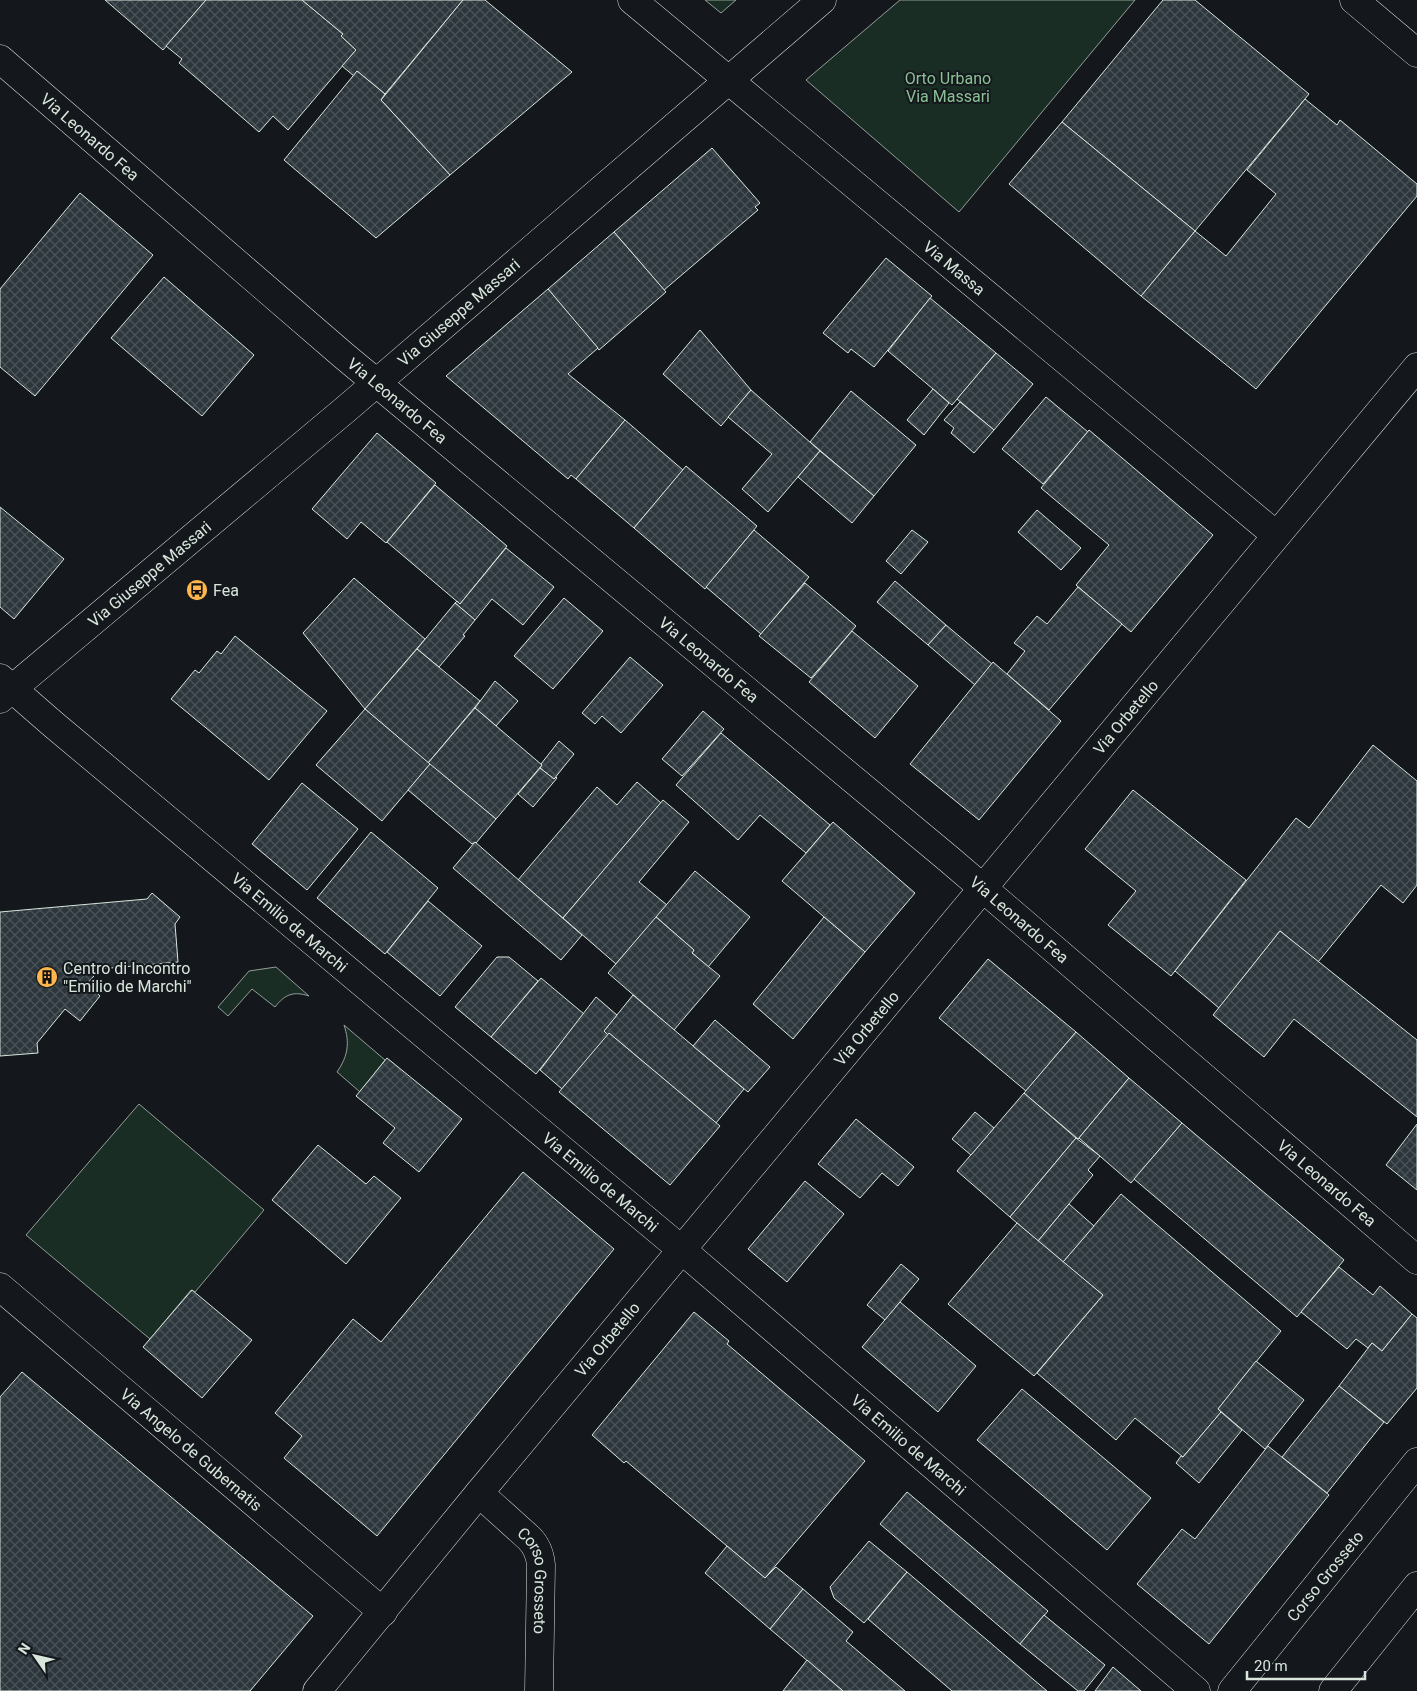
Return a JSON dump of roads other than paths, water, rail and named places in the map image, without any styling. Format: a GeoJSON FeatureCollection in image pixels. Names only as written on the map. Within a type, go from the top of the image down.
{"type":"FeatureCollection","features":[{"type":"Feature","properties":{"kind":"street","name":"Via Massa"},"geometry":{"type":"LineString","coordinates":[[632,0],[1276,535]]}},
{"type":"Feature","properties":{"kind":"street","name":"Via Giuseppe Massari"},"geometry":{"type":"LineString","coordinates":[[4,688],[376,383],[822,0]]}},
{"type":"Feature","properties":{"kind":"street"},"geometry":{"type":"LineString","coordinates":[[1354,0],[1417,52]]}},
{"type":"Feature","properties":{"kind":"street","name":"Via Leonardo Fea"},"geometry":{"type":"LineString","coordinates":[[0,59],[376,383],[983,888],[1417,1260]]}},
{"type":"Feature","properties":{"kind":"street","name":"Via Orbetello"},"geometry":{"type":"LineString","coordinates":[[318,1691],[478,1493],[1417,367]]}},
{"type":"Feature","properties":{"kind":"street","name":"Via Emilio de Marchi"},"geometry":{"type":"LineString","coordinates":[[4,688],[682,1250],[1196,1691]]}},
{"type":"Feature","properties":{"kind":"street","name":"Via Angelo de Gubernatis"},"geometry":{"type":"LineString","coordinates":[[0,1286],[383,1612]]}},
{"type":"Feature","properties":{"kind":"street","name":"Corso Grosseto"},"geometry":{"type":"LineString","coordinates":[[1232,1691],[1417,1462]]}},
{"type":"Feature","properties":{"kind":"street","name":"Corso Grosseto"},"geometry":{"type":"LineString","coordinates":[[478,1493],[529,1538],[540,1555],[539,1691]]}},
{"type":"Feature","properties":{"kind":"street"},"geometry":{"type":"LineString","coordinates":[[1333,1691],[1417,1586]]}},
{"type":"Feature","properties":{"kind":"place","name":"Fea"},"geometry":{"type":"Point","coordinates":[197,590]}},
{"type":"Feature","properties":{"kind":"place","name":"Centro di Incontro \"Emilio de Marchi\""},"geometry":{"type":"Point","coordinates":[47,977]}},
{"type":"Feature","properties":{"kind":"park label","name":"Orto Urbano Via Massari"},"geometry":{"type":"Point","coordinates":[948,87]}}]}
